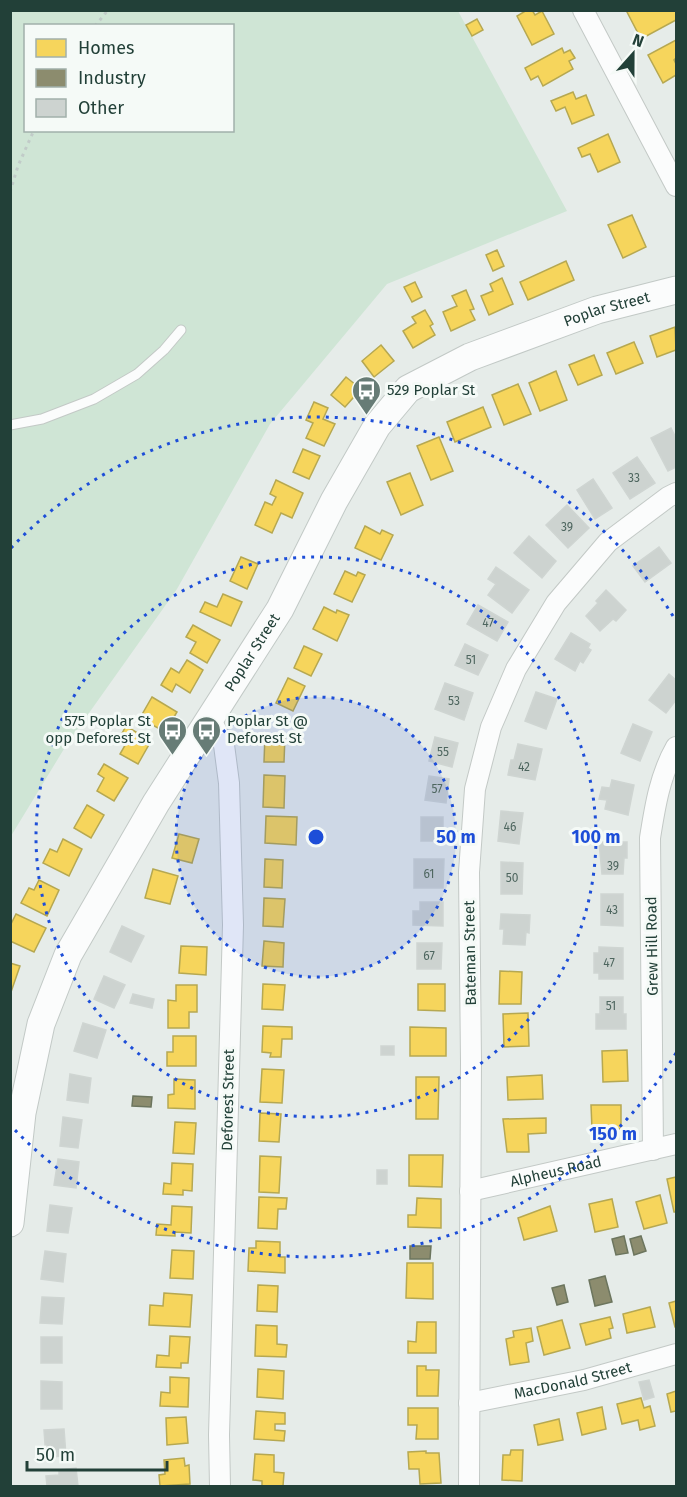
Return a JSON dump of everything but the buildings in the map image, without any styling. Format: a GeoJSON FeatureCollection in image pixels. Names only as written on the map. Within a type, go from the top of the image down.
{"type":"FeatureCollection","features":[{"type":"Feature","properties":{"kind":"street"},"geometry":{"type":"LineString","coordinates":[[583,10],[676,186]]}},
{"type":"Feature","properties":{"kind":"street","name":"Poplar Street"},"geometry":{"type":"LineString","coordinates":[[10,1223],[22,1113],[41,1024],[68,955],[156,803],[280,609],[334,501],[377,426],[408,388],[470,357],[587,314],[676,290]]}},
{"type":"Feature","properties":{"kind":"street","name":"Bateman Street"},"geometry":{"type":"LineString","coordinates":[[469,1486],[471,1062],[469,872],[475,789],[490,727],[516,669],[556,603],[608,542],[676,493]]}},
{"type":"Feature","properties":{"kind":"street","name":"Deforest Street"},"geometry":{"type":"LineString","coordinates":[[210,718],[224,745],[229,783],[233,925],[219,1435],[220,1486]]}},
{"type":"Feature","properties":{"kind":"street","name":"Grew Hill Road"},"geometry":{"type":"LineString","coordinates":[[653,1150],[650,838],[656,798],[668,761],[676,747]]}},
{"type":"Feature","properties":{"kind":"street","name":"Alpheus Road"},"geometry":{"type":"LineString","coordinates":[[470,1191],[676,1144]]}},
{"type":"Feature","properties":{"kind":"street","name":"MacDonald Street"},"geometry":{"type":"LineString","coordinates":[[469,1404],[584,1380],[676,1354]]}},
{"type":"Feature","properties":{"kind":"lane"},"geometry":{"type":"LineString","coordinates":[[10,425],[42,419],[94,399],[137,374],[164,350],[181,330]]}},
{"type":"Feature","properties":{"kind":"path"},"geometry":{"type":"LineString","coordinates":[[96,24],[108,10]]}},
{"type":"Feature","properties":{"kind":"path"},"geometry":{"type":"LineString","coordinates":[[10,192],[18,166],[33,132]]}},
{"type":"Feature","properties":{"kind":"green space"},"geometry":{"type":"Polygon","coordinates":[[[11,11],[458,11],[567,211],[387,284],[270,424],[177,589],[67,744],[11,836],[11,11]]]}},
{"type":"Feature","properties":{"kind":"place","name":"529 Poplar St"},"geometry":{"type":"Point","coordinates":[366,416]}},
{"type":"Feature","properties":{"kind":"place","name":"575 Poplar St opp Deforest St"},"geometry":{"type":"Point","coordinates":[172,756]}},
{"type":"Feature","properties":{"kind":"place","name":"Poplar St @ Deforest St"},"geometry":{"type":"Point","coordinates":[206,756]}}]}
